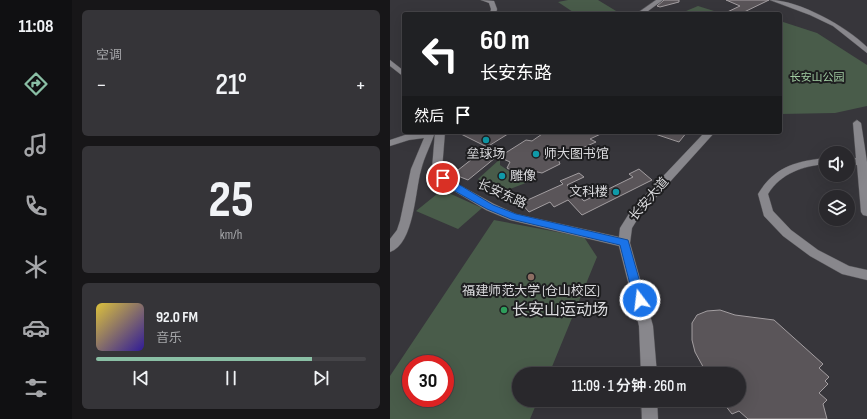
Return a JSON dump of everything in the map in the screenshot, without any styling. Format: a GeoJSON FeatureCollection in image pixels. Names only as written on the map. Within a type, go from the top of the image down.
{"type":"FeatureCollection","features":[{"type":"Feature","properties":{"kind":"street"},"geometry":{"type":"LineString","coordinates":[[644,12],[660,0]]}},
{"type":"Feature","properties":{"kind":"street"},"geometry":{"type":"LineString","coordinates":[[772,0],[835,24],[858,41],[867,51]]}},
{"type":"Feature","properties":{"kind":"street"},"geometry":{"type":"LineString","coordinates":[[487,1],[494,8],[493,12]]}},
{"type":"Feature","properties":{"kind":"street"},"geometry":{"type":"LineString","coordinates":[[390,62],[402,73]]}},
{"type":"Feature","properties":{"kind":"street"},"geometry":{"type":"LineString","coordinates":[[857,123],[867,212]]}},
{"type":"Feature","properties":{"kind":"street"},"geometry":{"type":"LineString","coordinates":[[390,142],[408,137],[430,134],[416,169],[404,226],[397,239],[390,247]]}},
{"type":"Feature","properties":{"kind":"street","name":"长安东路"},"geometry":{"type":"LineString","coordinates":[[440,134],[436,159],[439,174],[448,183],[500,212],[526,220],[624,243]]}},
{"type":"Feature","properties":{"kind":"street","name":"长安大道"},"geometry":{"type":"LineString","coordinates":[[649,367],[646,326],[624,243],[626,228],[632,217],[708,134]]}},
{"type":"Feature","properties":{"kind":"street"},"geometry":{"type":"LineString","coordinates":[[819,162],[812,162],[793,168],[774,178],[763,194],[768,213],[787,233],[814,253],[846,270],[867,275]]}},
{"type":"Feature","properties":{"kind":"street"},"geometry":{"type":"LineString","coordinates":[[855,162],[862,162]]}},
{"type":"Feature","properties":{"kind":"street"},"geometry":{"type":"LineString","coordinates":[[649,407],[650,419]]}},
{"type":"Feature","properties":{"kind":"green space"},"geometry":{"type":"Polygon","coordinates":[[[568,0],[598,0],[618,12],[573,12],[558,2],[568,0]]]}},
{"type":"Feature","properties":{"kind":"green space"},"geometry":{"type":"Polygon","coordinates":[[[698,6],[714,11],[712,12],[684,12],[698,6]]]}},
{"type":"Feature","properties":{"kind":"green space","name":"长安山公园"},"geometry":{"type":"Polygon","coordinates":[[[782,22],[817,33],[867,65],[867,106],[835,113],[782,114],[782,22]]]}},
{"type":"Feature","properties":{"kind":"green space"},"geometry":{"type":"Polygon","coordinates":[[[500,159],[500,165],[512,173],[531,181],[499,193],[478,179],[500,159]]]}},
{"type":"Feature","properties":{"kind":"green space"},"geometry":{"type":"Polygon","coordinates":[[[442,190],[482,208],[458,229],[416,211],[442,190]]]}},
{"type":"Feature","properties":{"kind":"green space","name":"长安山运动场"},"geometry":{"type":"Polygon","coordinates":[[[494,220],[584,237],[597,257],[552,367],[512,367],[512,407],[535,407],[530,419],[390,419],[390,376],[402,358],[402,407],[454,407],[454,355],[404,355],[494,220]]]}},
{"type":"Feature","properties":{"kind":"building"},"geometry":{"type":"Polygon","coordinates":[[[664,0],[679,0],[679,2],[660,7],[657,6],[664,0]]]}},
{"type":"Feature","properties":{"kind":"building"},"geometry":{"type":"Polygon","coordinates":[[[726,0],[769,0],[744,12],[727,12],[740,6],[726,0]]]}},
{"type":"Feature","properties":{"kind":"building","name":"垒球场"},"geometry":{"type":"Polygon","coordinates":[[[461,134],[508,134],[487,147],[461,134]]]}},
{"type":"Feature","properties":{"kind":"building","name":"师大图书馆"},"geometry":{"type":"Polygon","coordinates":[[[542,134],[601,134],[590,139],[596,142],[558,159],[560,164],[542,173],[533,171],[522,176],[507,168],[510,162],[499,157],[526,140],[532,141],[542,134]]]}},
{"type":"Feature","properties":{"kind":"building"},"geometry":{"type":"Polygon","coordinates":[[[655,134],[685,134],[679,142],[655,134]]]}},
{"type":"Feature","properties":{"kind":"building"},"geometry":{"type":"Polygon","coordinates":[[[481,152],[495,158],[468,180],[453,174],[481,152]]]}},
{"type":"Feature","properties":{"kind":"building","name":"文科楼"},"geometry":{"type":"Polygon","coordinates":[[[639,169],[652,180],[582,215],[568,200],[554,207],[550,202],[529,212],[521,203],[563,184],[560,181],[579,173],[584,177],[567,185],[584,201],[633,177],[629,174],[639,169]]]}},
{"type":"Feature","properties":{"kind":"building"},"geometry":{"type":"Polygon","coordinates":[[[720,310],[735,315],[774,320],[823,364],[819,368],[829,377],[825,381],[828,384],[819,393],[827,400],[823,404],[827,419],[748,419],[739,411],[732,414],[726,407],[746,407],[746,367],[703,367],[695,352],[692,340],[692,323],[697,315],[707,311],[720,310]]]}},
{"type":"Feature","properties":{"kind":"place","name":"垒球场"},"geometry":{"type":"Point","coordinates":[486,140]}},
{"type":"Feature","properties":{"kind":"place","name":"师大图书馆"},"geometry":{"type":"Point","coordinates":[536,154]}},
{"type":"Feature","properties":{"kind":"place","name":"雕像"},"geometry":{"type":"Point","coordinates":[502,176]}},
{"type":"Feature","properties":{"kind":"place","name":"文科楼"},"geometry":{"type":"Point","coordinates":[616,192]}},
{"type":"Feature","properties":{"kind":"place","name":"福建师范大学 (仓山校区)"},"geometry":{"type":"Point","coordinates":[531,277]}},
{"type":"Feature","properties":{"kind":"place","name":"长安山运动场"},"geometry":{"type":"Point","coordinates":[504,310]}},
{"type":"Feature","properties":{"kind":"route"},"geometry":{"type":"LineString","coordinates":[[443,178],[448,183],[500,212],[535,223],[624,243],[640,300]]}}]}
